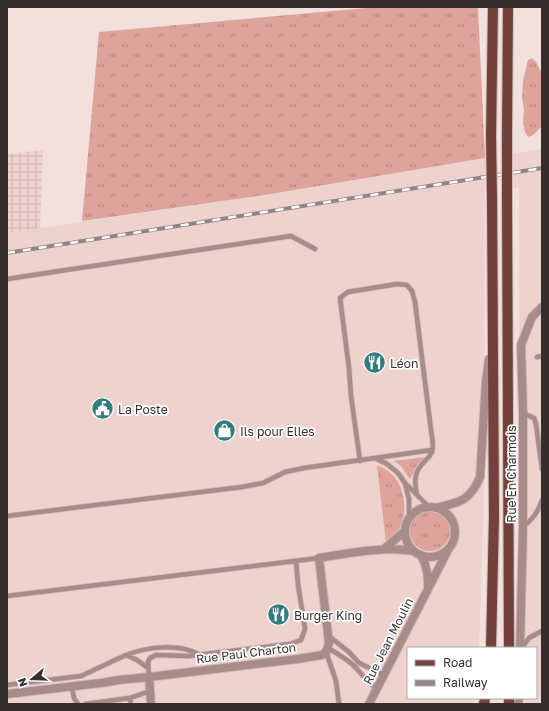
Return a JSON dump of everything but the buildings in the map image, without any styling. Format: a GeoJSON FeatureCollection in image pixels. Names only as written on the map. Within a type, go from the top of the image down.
{"type":"FeatureCollection","features":[{"type":"Feature","properties":{"kind":"main road"},"geometry":{"type":"LineString","coordinates":[[491,647],[494,516],[491,136],[493,7]]}},
{"type":"Feature","properties":{"kind":"main road"},"geometry":{"type":"LineString","coordinates":[[508,7],[507,195],[509,647]]}},
{"type":"Feature","properties":{"kind":"street","name":"Rue En Charmois"},"geometry":{"type":"LineString","coordinates":[[521,647],[523,413],[521,345],[532,317],[542,307]]}},
{"type":"Feature","properties":{"kind":"street"},"geometry":{"type":"LineString","coordinates":[[428,588],[426,564],[418,553],[409,546],[406,539],[406,524],[409,518],[421,508],[457,502],[468,497],[476,488],[480,477],[486,381],[493,335]]}},
{"type":"Feature","properties":{"kind":"street"},"geometry":{"type":"LineString","coordinates":[[327,650],[330,637],[326,622],[319,558],[384,549],[397,549],[418,553],[428,557],[435,556],[448,550],[452,543],[454,528],[452,520],[447,514],[432,507]]}},
{"type":"Feature","properties":{"kind":"street"},"geometry":{"type":"LineString","coordinates":[[384,549],[405,531]]}},
{"type":"Feature","properties":{"kind":"street","name":"Rue Jean Moulin"},"geometry":{"type":"LineString","coordinates":[[369,704],[448,550]]}},
{"type":"Feature","properties":{"kind":"street","name":"Rue Paul Charton"},"geometry":{"type":"LineString","coordinates":[[7,694],[316,657],[322,655],[327,650]]}},
{"type":"Feature","properties":{"kind":"street"},"geometry":{"type":"LineString","coordinates":[[149,677],[152,704]]}},
{"type":"Feature","properties":{"kind":"lane"},"geometry":{"type":"LineString","coordinates":[[7,280],[291,236],[315,249]]}},
{"type":"Feature","properties":{"kind":"lane"},"geometry":{"type":"LineString","coordinates":[[360,461],[340,298],[348,292],[396,284],[407,285],[412,291],[415,302],[431,430],[432,450],[429,457],[418,469],[415,476],[417,495]]}},
{"type":"Feature","properties":{"kind":"lane"},"geometry":{"type":"LineString","coordinates":[[523,413],[534,418],[542,469]]}},
{"type":"Feature","properties":{"kind":"lane"},"geometry":{"type":"LineString","coordinates":[[7,516],[242,487],[263,483],[285,472],[304,468],[432,450]]}},
{"type":"Feature","properties":{"kind":"lane"},"geometry":{"type":"LineString","coordinates":[[375,458],[387,464],[398,473],[405,483],[417,495],[432,507]]}},
{"type":"Feature","properties":{"kind":"lane"},"geometry":{"type":"LineString","coordinates":[[405,483],[409,499],[409,518]]}},
{"type":"Feature","properties":{"kind":"lane"},"geometry":{"type":"LineString","coordinates":[[523,527],[532,520],[539,509],[542,500]]}},
{"type":"Feature","properties":{"kind":"lane"},"geometry":{"type":"LineString","coordinates":[[7,596],[319,558]]}},
{"type":"Feature","properties":{"kind":"lane"},"geometry":{"type":"LineString","coordinates":[[149,677],[148,662],[150,658],[156,655],[188,656],[290,644],[301,640],[304,629],[296,561]]}},
{"type":"Feature","properties":{"kind":"lane"},"geometry":{"type":"LineString","coordinates":[[522,647],[529,638],[542,631]]}},
{"type":"Feature","properties":{"kind":"lane"},"geometry":{"type":"LineString","coordinates":[[330,637],[349,652],[359,663],[384,675]]}},
{"type":"Feature","properties":{"kind":"lane"},"geometry":{"type":"LineString","coordinates":[[7,686],[81,676],[126,656],[155,648],[190,649],[198,654]]}},
{"type":"Feature","properties":{"kind":"lane"},"geometry":{"type":"LineString","coordinates":[[327,650],[344,658],[353,665],[370,684],[377,688]]}},
{"type":"Feature","properties":{"kind":"lane"},"geometry":{"type":"LineString","coordinates":[[327,650],[336,681],[339,704]]}},
{"type":"Feature","properties":{"kind":"lane"},"geometry":{"type":"LineString","coordinates":[[126,656],[137,660],[148,668]]}},
{"type":"Feature","properties":{"kind":"lane"},"geometry":{"type":"LineString","coordinates":[[72,687],[74,698],[78,704]]}},
{"type":"Feature","properties":{"kind":"lane"},"geometry":{"type":"LineString","coordinates":[[86,704],[130,698],[150,691]]}},
{"type":"Feature","properties":{"kind":"lane"},"geometry":{"type":"LineString","coordinates":[[130,698],[131,704]]}},
{"type":"Feature","properties":{"kind":"shaded area"},"geometry":{"type":"Polygon","coordinates":[[[542,149],[542,704],[525,704],[525,699],[537,699],[537,647],[524,647],[519,188],[511,188],[511,154],[542,149]]]}},
{"type":"Feature","properties":{"kind":"shaded area"},"geometry":{"type":"Polygon","coordinates":[[[43,150],[40,228],[7,233],[7,154],[43,150]]]}},
{"type":"Feature","properties":{"kind":"shaded area"},"geometry":{"type":"Polygon","coordinates":[[[485,158],[484,495],[479,647],[407,647],[407,699],[474,699],[473,704],[7,704],[7,233],[271,194],[485,158]]]}},
{"type":"Feature","properties":{"kind":"green space"},"geometry":{"type":"Polygon","coordinates":[[[378,7],[478,7],[485,158],[271,194],[82,221],[99,32],[378,7]]]}},
{"type":"Feature","properties":{"kind":"green space"},"geometry":{"type":"Polygon","coordinates":[[[532,58],[542,73],[542,126],[533,135],[528,137],[523,123],[524,110],[522,97],[523,81],[528,60],[532,58]]]}},
{"type":"Feature","properties":{"kind":"green space"},"geometry":{"type":"Polygon","coordinates":[[[425,457],[418,464],[410,479],[401,466],[394,461],[425,457]]]}},
{"type":"Feature","properties":{"kind":"green space"},"geometry":{"type":"Polygon","coordinates":[[[377,466],[388,471],[396,479],[401,489],[404,501],[404,514],[401,525],[395,535],[386,542],[377,466]]]}},
{"type":"Feature","properties":{"kind":"green space"},"geometry":{"type":"Polygon","coordinates":[[[426,511],[434,511],[441,514],[447,520],[450,531],[447,542],[441,548],[434,551],[426,551],[419,548],[413,542],[410,535],[410,527],[413,520],[419,514],[426,511]]]}},
{"type":"Feature","properties":{"kind":"railway"},"geometry":{"type":"LineString","coordinates":[[7,253],[542,168]]}},
{"type":"Feature","properties":{"kind":"place","name":"Léon"},"geometry":{"type":"Point","coordinates":[375,363]}},
{"type":"Feature","properties":{"kind":"place","name":"La Poste"},"geometry":{"type":"Point","coordinates":[102,409]}},
{"type":"Feature","properties":{"kind":"place","name":"Ils pour Elles"},"geometry":{"type":"Point","coordinates":[225,431]}},
{"type":"Feature","properties":{"kind":"place","name":"Burger King"},"geometry":{"type":"Point","coordinates":[279,615]}}]}
